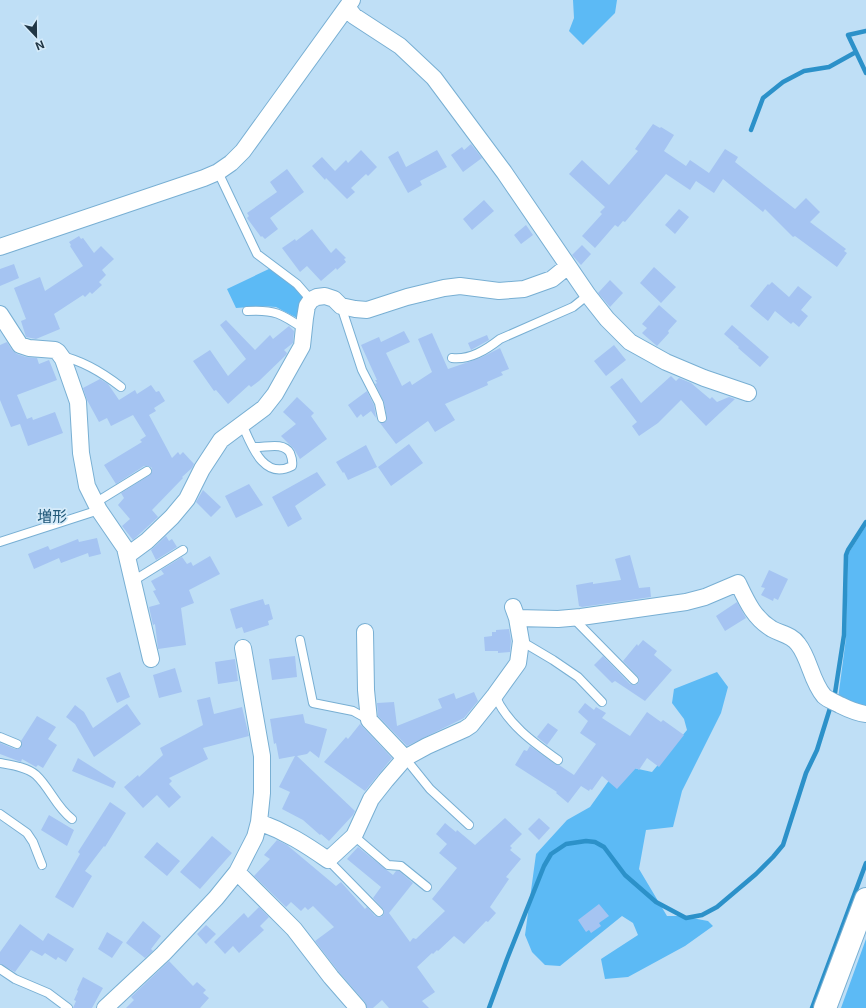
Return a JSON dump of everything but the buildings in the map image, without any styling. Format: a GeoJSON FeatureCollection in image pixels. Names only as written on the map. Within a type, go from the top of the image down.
{"type":"FeatureCollection","features":[{"type":"Feature","properties":{"kind":"street"},"geometry":{"type":"LineString","coordinates":[[0,247],[204,178],[218,172],[231,163],[246,147],[349,4]]}},
{"type":"Feature","properties":{"kind":"street"},"geometry":{"type":"LineString","coordinates":[[349,4],[354,16],[400,46],[434,78],[504,172],[588,295],[607,319],[630,342],[666,362],[689,372],[748,393]]}},
{"type":"Feature","properties":{"kind":"street"},"geometry":{"type":"LineString","coordinates":[[128,554],[147,542],[172,517],[187,499],[214,449],[221,440],[264,408],[275,394],[302,346],[307,306],[311,300],[317,297],[325,296],[334,299],[341,306],[355,310],[367,310],[407,297],[444,288],[460,286],[499,291],[524,289],[552,279],[568,266]]}},
{"type":"Feature","properties":{"kind":"street"},"geometry":{"type":"LineString","coordinates":[[0,314],[20,345],[29,348],[55,350],[60,356],[78,402],[81,453],[87,486],[97,507],[128,554],[151,659]]}},
{"type":"Feature","properties":{"kind":"street"},"geometry":{"type":"LineString","coordinates":[[260,822],[281,830],[328,860],[354,836],[371,799],[405,758],[427,746],[465,729],[495,695],[518,663],[521,641],[515,612],[572,617],[686,602],[705,597],[738,583],[758,619],[774,630],[783,633],[798,644],[807,659],[816,683],[825,696],[846,708],[866,714]]}},
{"type":"Feature","properties":{"kind":"street"},"geometry":{"type":"LineString","coordinates":[[365,632],[366,690],[369,720],[405,758]]}},
{"type":"Feature","properties":{"kind":"street"},"geometry":{"type":"LineString","coordinates":[[106,1008],[188,929],[216,898],[237,872],[260,822],[263,781],[262,756],[243,648]]}},
{"type":"Feature","properties":{"kind":"street"},"geometry":{"type":"LineString","coordinates":[[237,872],[294,929],[327,972],[358,1008]]}},
{"type":"Feature","properties":{"kind":"street"},"geometry":{"type":"LineString","coordinates":[[825,1008],[866,899]]}},
{"type":"Feature","properties":{"kind":"lane"},"geometry":{"type":"LineString","coordinates":[[218,172],[257,254],[297,284],[311,300]]}},
{"type":"Feature","properties":{"kind":"lane"},"geometry":{"type":"LineString","coordinates":[[452,358],[459,359],[476,354],[500,339],[573,307],[588,295]]}},
{"type":"Feature","properties":{"kind":"lane"},"geometry":{"type":"LineString","coordinates":[[341,306],[362,370],[379,403],[382,418]]}},
{"type":"Feature","properties":{"kind":"lane"},"geometry":{"type":"LineString","coordinates":[[247,312],[264,310],[275,312],[304,329]]}},
{"type":"Feature","properties":{"kind":"lane"},"geometry":{"type":"LineString","coordinates":[[60,356],[73,359],[91,367],[105,375],[120,387]]}},
{"type":"Feature","properties":{"kind":"lane"},"geometry":{"type":"LineString","coordinates":[[242,424],[253,447],[264,465],[278,470],[292,466],[293,462],[288,450],[281,446],[264,448],[253,447]]}},
{"type":"Feature","properties":{"kind":"lane"},"geometry":{"type":"LineString","coordinates":[[0,542],[97,507],[147,471]]}},
{"type":"Feature","properties":{"kind":"lane"},"geometry":{"type":"LineString","coordinates":[[133,580],[182,550]]}},
{"type":"Feature","properties":{"kind":"lane"},"geometry":{"type":"LineString","coordinates":[[572,617],[634,680]]}},
{"type":"Feature","properties":{"kind":"lane"},"geometry":{"type":"LineString","coordinates":[[300,640],[314,703],[353,712],[369,720]]}},
{"type":"Feature","properties":{"kind":"lane"},"geometry":{"type":"LineString","coordinates":[[521,641],[578,677],[602,702]]}},
{"type":"Feature","properties":{"kind":"lane"},"geometry":{"type":"LineString","coordinates":[[495,695],[499,704],[510,720],[540,747],[558,760]]}},
{"type":"Feature","properties":{"kind":"lane"},"geometry":{"type":"LineString","coordinates":[[0,737],[17,744]]}},
{"type":"Feature","properties":{"kind":"lane"},"geometry":{"type":"LineString","coordinates":[[405,758],[430,789],[470,825]]}},
{"type":"Feature","properties":{"kind":"lane"},"geometry":{"type":"LineString","coordinates":[[0,763],[14,766],[35,774],[60,807],[72,818]]}},
{"type":"Feature","properties":{"kind":"lane"},"geometry":{"type":"LineString","coordinates":[[0,814],[27,832],[33,842],[42,865]]}},
{"type":"Feature","properties":{"kind":"lane"},"geometry":{"type":"LineString","coordinates":[[354,836],[388,865],[401,866],[427,887]]}},
{"type":"Feature","properties":{"kind":"lane"},"geometry":{"type":"LineString","coordinates":[[328,860],[378,912]]}},
{"type":"Feature","properties":{"kind":"lane"},"geometry":{"type":"LineString","coordinates":[[0,968],[15,979],[48,993],[68,1008]]}},
{"type":"Feature","properties":{"kind":"shaded area"},"geometry":{"type":"Polygon","coordinates":[[[573,0],[617,0],[615,13],[583,45],[569,31],[574,18],[573,0]]]}},
{"type":"Feature","properties":{"kind":"shaded area"},"geometry":{"type":"Polygon","coordinates":[[[271,268],[290,281],[306,301],[301,320],[276,307],[262,306],[236,308],[227,289],[271,268]]]}},
{"type":"Feature","properties":{"kind":"shaded area"},"geometry":{"type":"Polygon","coordinates":[[[866,526],[866,710],[838,699],[846,638],[848,554],[866,526]]]}},
{"type":"Feature","properties":{"kind":"shaded area"},"geometry":{"type":"Polygon","coordinates":[[[717,672],[728,687],[721,713],[682,791],[673,827],[646,830],[639,869],[667,916],[681,916],[708,921],[713,926],[685,946],[628,977],[605,979],[601,959],[638,935],[633,923],[622,916],[560,966],[545,965],[532,952],[525,935],[536,854],[567,820],[590,807],[620,765],[652,772],[687,730],[684,719],[672,703],[674,689],[717,672]]]}},
{"type":"Feature","properties":{"kind":"shaded area"},"geometry":{"type":"Polygon","coordinates":[[[866,939],[866,1008],[841,1008],[866,939]]]}},
{"type":"Feature","properties":{"kind":"waterway"},"geometry":{"type":"LineString","coordinates":[[866,31],[848,35],[866,73]]}},
{"type":"Feature","properties":{"kind":"waterway"},"geometry":{"type":"LineString","coordinates":[[751,130],[763,98],[783,82],[804,71],[829,67],[856,52]]}},
{"type":"Feature","properties":{"kind":"waterway"},"geometry":{"type":"LineString","coordinates":[[835,693],[844,635],[846,555],[866,522]]}},
{"type":"Feature","properties":{"kind":"waterway"},"geometry":{"type":"LineString","coordinates":[[489,1008],[544,866],[551,854],[566,844],[586,841],[595,842],[604,847],[625,875],[656,902],[686,918],[702,915],[717,907],[756,874],[783,845],[806,773],[817,750],[831,705]]}},
{"type":"Feature","properties":{"kind":"waterway"},"geometry":{"type":"LineString","coordinates":[[812,1008],[866,863]]}},
{"type":"Feature","properties":{"kind":"district","name":"増形"},"geometry":{"type":"Point","coordinates":[52,516]}}]}
